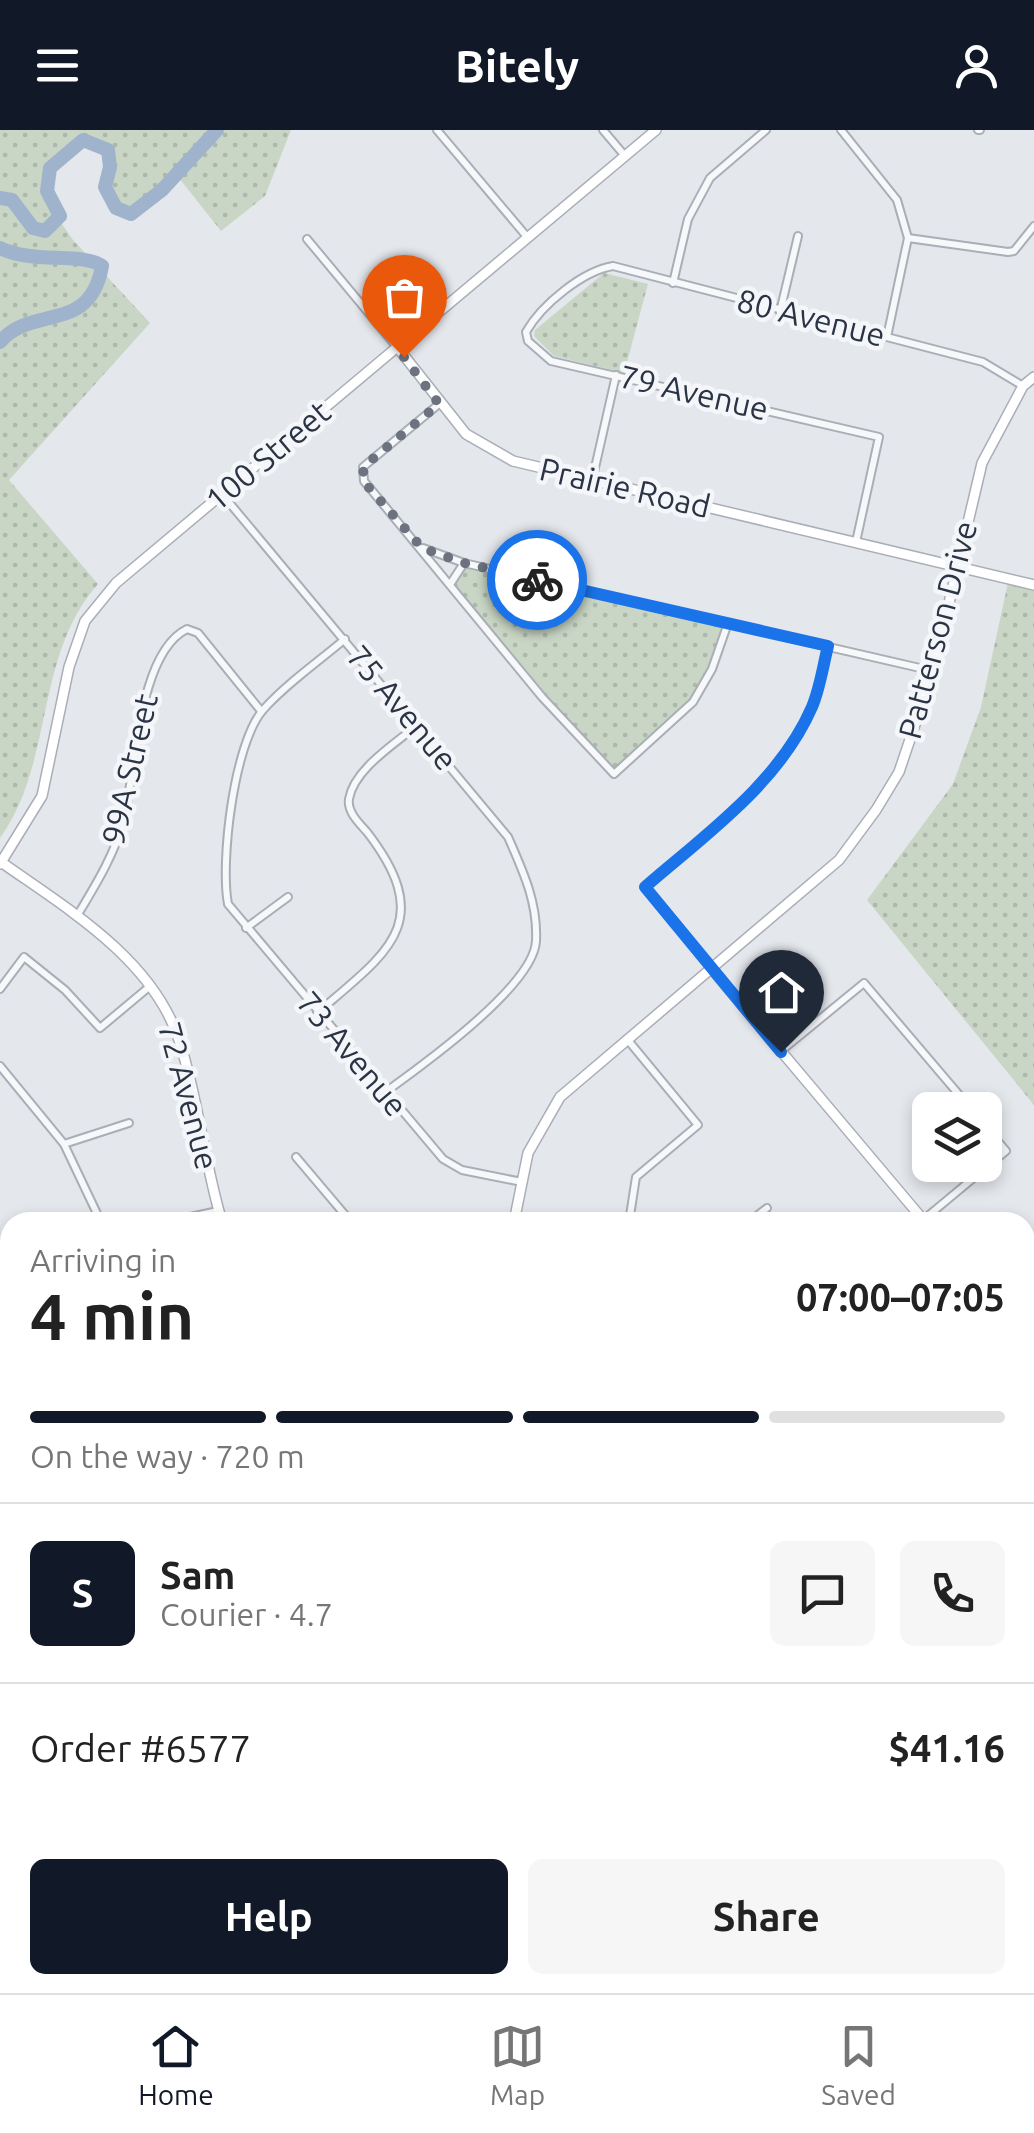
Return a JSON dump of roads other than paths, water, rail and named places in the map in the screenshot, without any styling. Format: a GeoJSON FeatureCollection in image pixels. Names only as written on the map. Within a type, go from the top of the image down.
{"type":"FeatureCollection","features":[{"type":"Feature","properties":{"kind":"street"},"geometry":{"type":"LineString","coordinates":[[437,130],[528,238]]}},
{"type":"Feature","properties":{"kind":"street"},"geometry":{"type":"LineString","coordinates":[[603,130],[625,156]]}},
{"type":"Feature","properties":{"kind":"street","name":"100 Street"},"geometry":{"type":"LineString","coordinates":[[1,863],[42,796],[70,667],[85,621],[116,583],[656,130]]}},
{"type":"Feature","properties":{"kind":"street"},"geometry":{"type":"LineString","coordinates":[[673,283],[688,219],[710,178],[766,130]]}},
{"type":"Feature","properties":{"kind":"street"},"geometry":{"type":"LineString","coordinates":[[840,130],[897,200],[908,238],[887,337]]}},
{"type":"Feature","properties":{"kind":"street"},"geometry":{"type":"LineString","coordinates":[[908,238],[1008,252],[1014,251],[1034,226]]}},
{"type":"Feature","properties":{"kind":"street"},"geometry":{"type":"LineString","coordinates":[[780,312],[798,236]]}},
{"type":"Feature","properties":{"kind":"street","name":"Prairie Road"},"geometry":{"type":"LineString","coordinates":[[308,240],[466,434],[513,462],[1034,585]]}},
{"type":"Feature","properties":{"kind":"street","name":"80 Avenue"},"geometry":{"type":"LineString","coordinates":[[528,328],[594,269],[613,266],[983,362],[1023,386]]}},
{"type":"Feature","properties":{"kind":"street","name":"79 Avenue"},"geometry":{"type":"LineString","coordinates":[[528,328],[528,341],[551,361],[878,437],[856,542]]}},
{"type":"Feature","properties":{"kind":"street"},"geometry":{"type":"LineString","coordinates":[[592,482],[616,374]]}},
{"type":"Feature","properties":{"kind":"street","name":"Patterson Drive"},"geometry":{"type":"LineString","coordinates":[[516,1212],[528,1153],[560,1097],[839,860],[876,810],[898,772],[933,671],[982,463],[1023,386],[1034,377]]}},
{"type":"Feature","properties":{"kind":"street"},"geometry":{"type":"LineString","coordinates":[[439,404],[363,467],[364,482],[542,697],[614,774],[694,702],[712,669],[728,623]]}},
{"type":"Feature","properties":{"kind":"street","name":"75 Avenue"},"geometry":{"type":"LineString","coordinates":[[222,494],[508,837],[531,888],[536,945],[524,975],[384,1094]]}},
{"type":"Feature","properties":{"kind":"street"},"geometry":{"type":"LineString","coordinates":[[422,548],[464,563],[933,671]]}},
{"type":"Feature","properties":{"kind":"street"},"geometry":{"type":"LineString","coordinates":[[451,583],[464,563]]}},
{"type":"Feature","properties":{"kind":"street","name":"99A Street"},"geometry":{"type":"LineString","coordinates":[[77,916],[100,878],[123,823],[154,666],[175,634],[187,629],[198,633],[262,711]]}},
{"type":"Feature","properties":{"kind":"street"},"geometry":{"type":"LineString","coordinates":[[262,711],[344,639]]}},
{"type":"Feature","properties":{"kind":"street"},"geometry":{"type":"LineString","coordinates":[[828,646],[814,705],[789,750],[745,800],[645,887],[916,1212]]}},
{"type":"Feature","properties":{"kind":"street","name":"73 Avenue"},"geometry":{"type":"LineString","coordinates":[[262,711],[248,737],[240,768],[223,877],[228,904],[384,1094],[443,1159],[462,1170],[522,1182]]}},
{"type":"Feature","properties":{"kind":"street"},"geometry":{"type":"LineString","coordinates":[[318,1013],[374,965],[396,936],[401,919],[399,883],[387,858],[352,813],[349,798],[368,767],[416,726]]}},
{"type":"Feature","properties":{"kind":"street","name":"72 Avenue"},"geometry":{"type":"LineString","coordinates":[[1,863],[77,916],[150,988],[177,1036],[218,1211]]}},
{"type":"Feature","properties":{"kind":"street"},"geometry":{"type":"LineString","coordinates":[[246,928],[288,897]]}},
{"type":"Feature","properties":{"kind":"street"},"geometry":{"type":"LineString","coordinates":[[0,989],[24,957],[64,990],[100,1028],[150,988]]}},
{"type":"Feature","properties":{"kind":"street"},"geometry":{"type":"LineString","coordinates":[[781,1052],[864,983],[957,1092]]}},
{"type":"Feature","properties":{"kind":"street"},"geometry":{"type":"LineString","coordinates":[[627,1039],[698,1125],[636,1177],[631,1212]]}},
{"type":"Feature","properties":{"kind":"street"},"geometry":{"type":"LineString","coordinates":[[0,1066],[64,1144],[96,1212]]}},
{"type":"Feature","properties":{"kind":"street"},"geometry":{"type":"LineString","coordinates":[[64,1144],[129,1123]]}},
{"type":"Feature","properties":{"kind":"street"},"geometry":{"type":"LineString","coordinates":[[296,1157],[342,1212]]}},
{"type":"Feature","properties":{"kind":"street"},"geometry":{"type":"LineString","coordinates":[[935,1212],[970,1182]]}},
{"type":"Feature","properties":{"kind":"street"},"geometry":{"type":"LineString","coordinates":[[762,1212],[767,1208]]}},
{"type":"Feature","properties":{"kind":"street"},"geometry":{"type":"LineString","coordinates":[[213,1212],[218,1211]]}},
{"type":"Feature","properties":{"kind":"waterway"},"geometry":{"type":"LineString","coordinates":[[0,198],[12,200],[33,228],[45,231],[60,216],[47,191],[50,168],[83,140],[108,150],[110,167],[105,187],[116,208],[131,214],[162,190],[217,130]]}},
{"type":"Feature","properties":{"kind":"waterway"},"geometry":{"type":"LineString","coordinates":[[0,248],[27,256],[83,260],[102,266],[95,288],[85,302],[59,316],[13,331],[0,342]]}}]}
